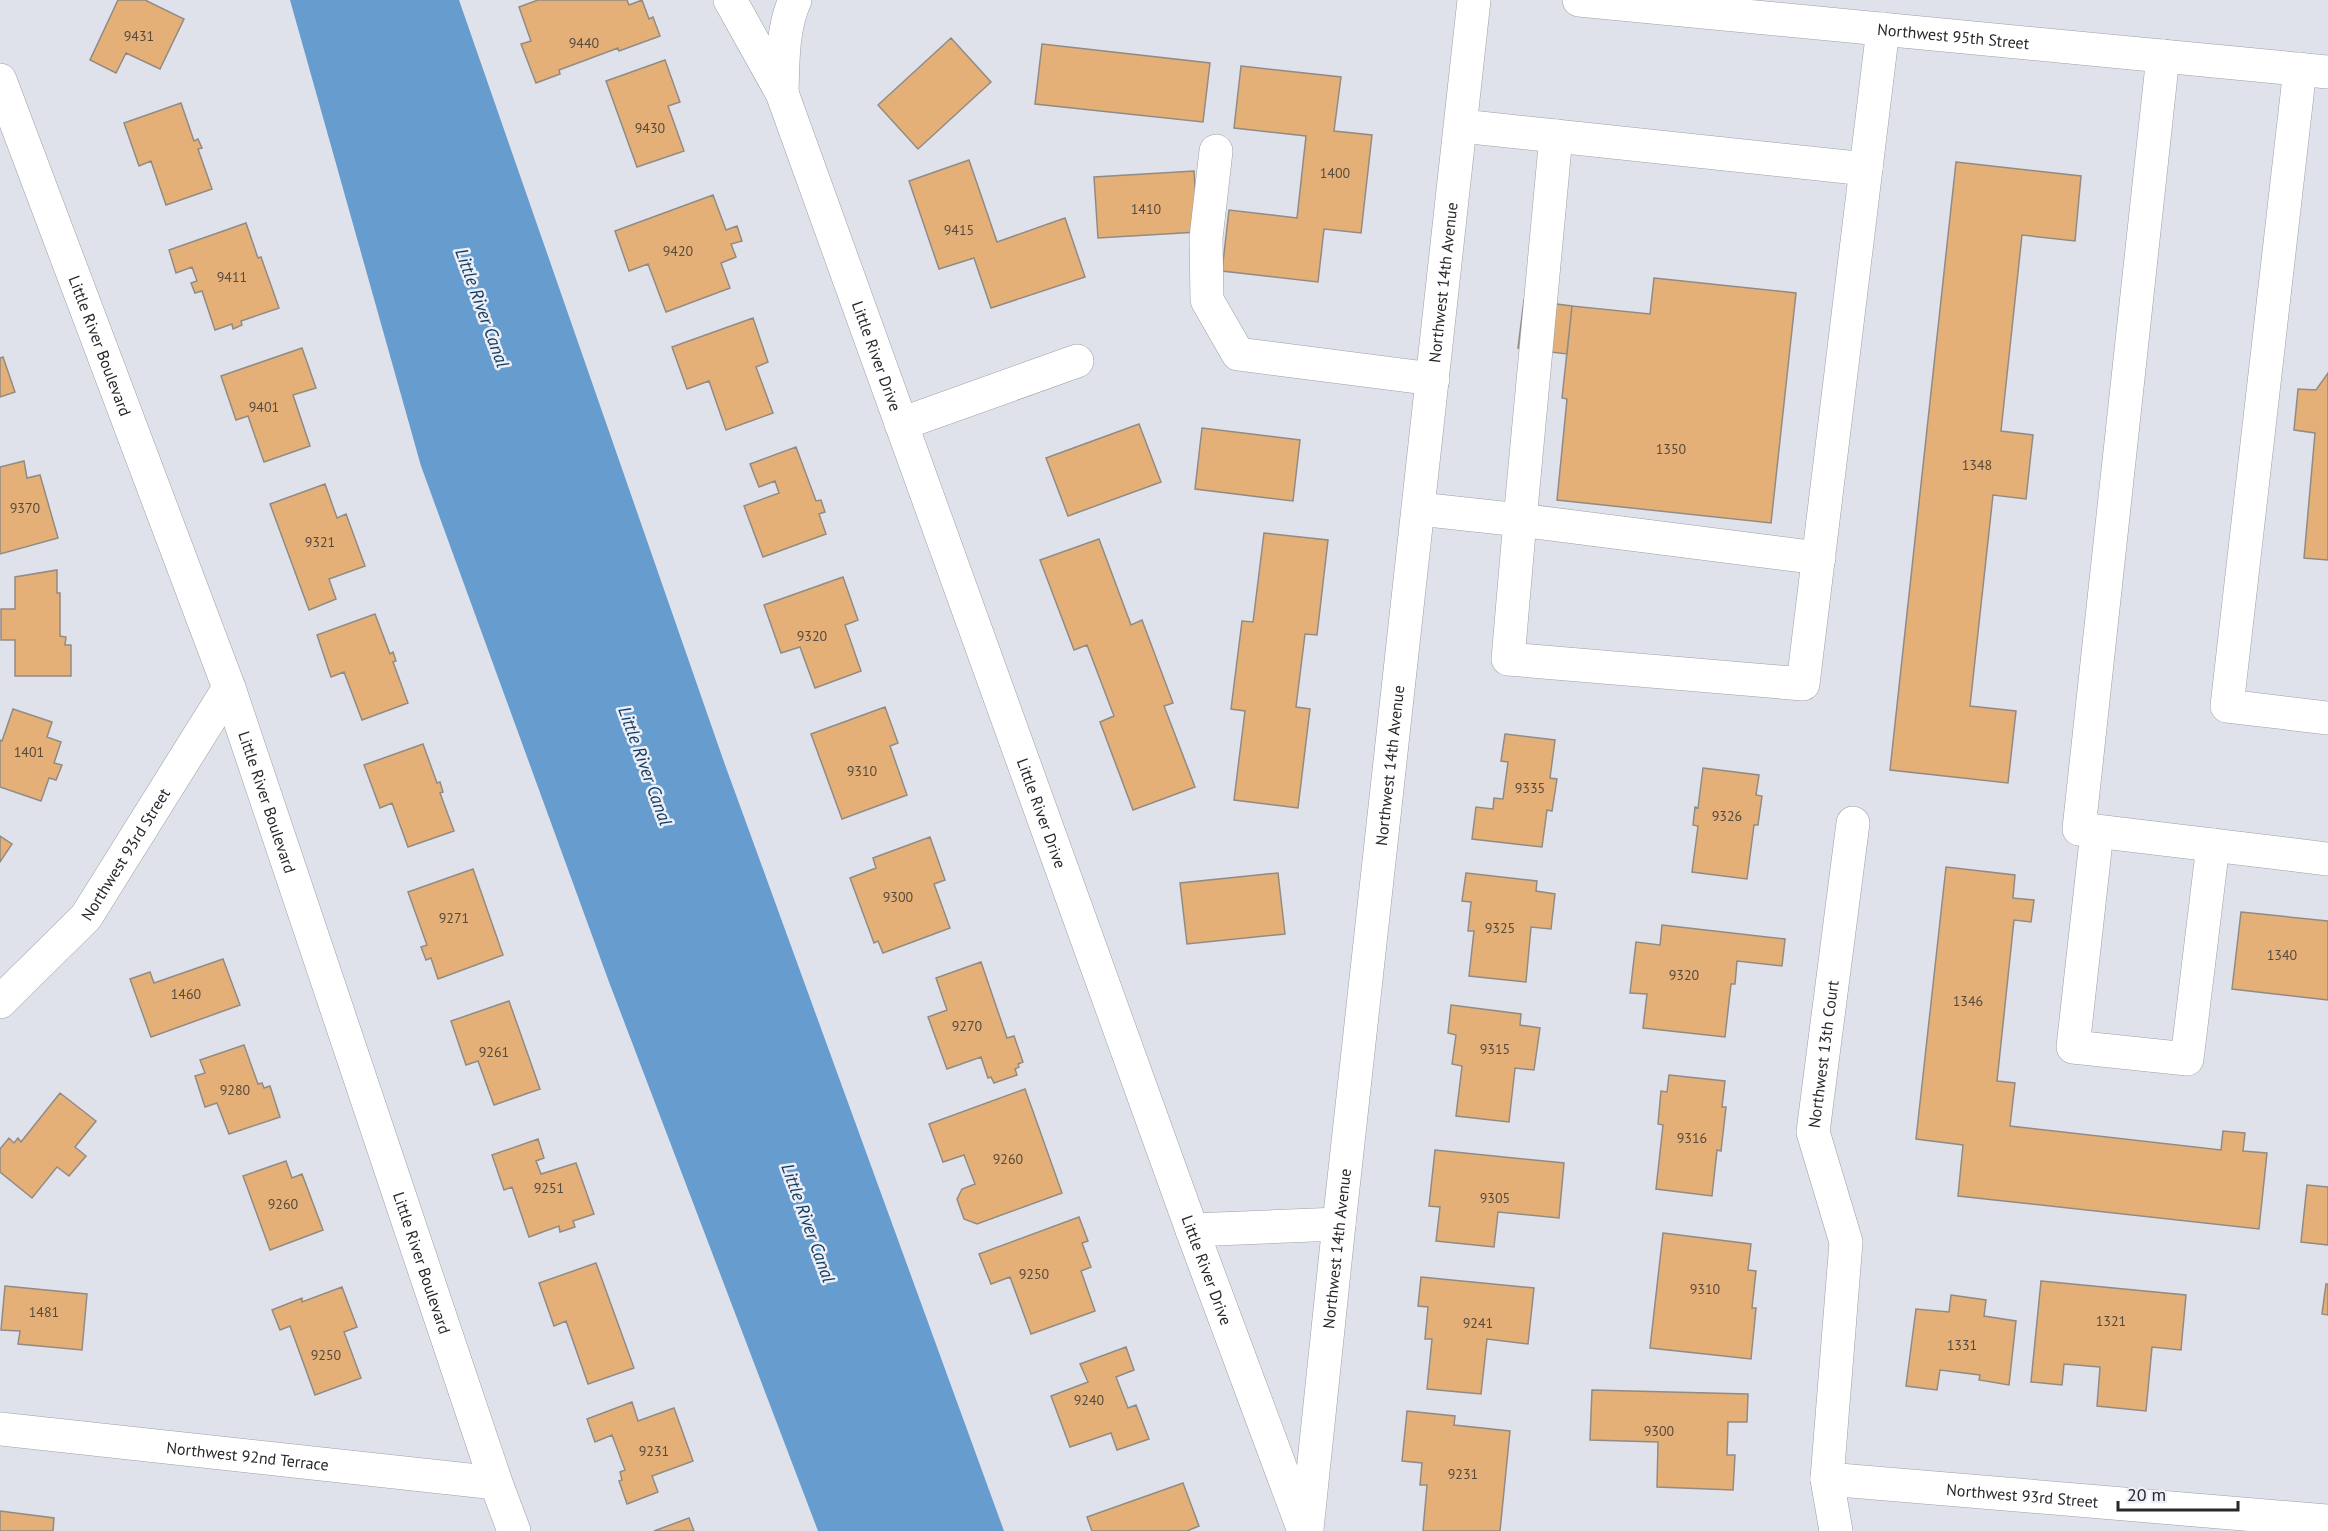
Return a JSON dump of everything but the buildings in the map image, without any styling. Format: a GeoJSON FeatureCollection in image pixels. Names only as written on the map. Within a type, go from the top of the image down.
{"type":"FeatureCollection","features":[{"type":"Feature","properties":{"kind":"street","name":"Little River Drive"},"geometry":{"type":"LineString","coordinates":[[730,0],[782,93],[1192,1230],[1306,1531]]}},
{"type":"Feature","properties":{"kind":"street","name":"Little River Drive"},"geometry":{"type":"LineString","coordinates":[[782,93],[784,43],[790,10],[795,0]]}},
{"type":"Feature","properties":{"kind":"street","name":"Northwest 14th Avenue"},"geometry":{"type":"LineString","coordinates":[[1306,1531],[1474,0]]}},
{"type":"Feature","properties":{"kind":"street","name":"Northwest 95th Street"},"geometry":{"type":"LineString","coordinates":[[1579,0],[2314,70]]}},
{"type":"Feature","properties":{"kind":"street"},"geometry":{"type":"LineString","coordinates":[[1556,136],[1508,659],[1803,684],[1883,29]]}},
{"type":"Feature","properties":{"kind":"street"},"geometry":{"type":"LineString","coordinates":[[2163,56],[2079,829],[2328,859]]}},
{"type":"Feature","properties":{"kind":"street"},"geometry":{"type":"LineString","coordinates":[[2314,70],[2227,706],[2328,718]]}},
{"type":"Feature","properties":{"kind":"street","name":"Little River Boulevard"},"geometry":{"type":"LineString","coordinates":[[0,80],[229,688],[514,1531]]}},
{"type":"Feature","properties":{"kind":"street"},"geometry":{"type":"LineString","coordinates":[[1461,126],[1866,169]]}},
{"type":"Feature","properties":{"kind":"street"},"geometry":{"type":"LineString","coordinates":[[1216,151],[1206,238],[1207,300],[1238,354],[1433,379]]}},
{"type":"Feature","properties":{"kind":"street"},"geometry":{"type":"LineString","coordinates":[[901,424],[1077,362]]}},
{"type":"Feature","properties":{"kind":"street"},"geometry":{"type":"LineString","coordinates":[[1419,509],[1819,558]]}},
{"type":"Feature","properties":{"kind":"street","name":"Northwest 93rd Street"},"geometry":{"type":"LineString","coordinates":[[0,1002],[86,916],[229,688]]}},
{"type":"Feature","properties":{"kind":"street","name":"Northwest 13th Court"},"geometry":{"type":"LineString","coordinates":[[1836,1531],[1827,1479],[1846,1242],[1813,1132],[1852,823]]}},
{"type":"Feature","properties":{"kind":"street"},"geometry":{"type":"LineString","coordinates":[[2097,831],[2073,1047],[2187,1059],[2212,845]]}},
{"type":"Feature","properties":{"kind":"street"},"geometry":{"type":"LineString","coordinates":[[1192,1230],[1339,1224]]}},
{"type":"Feature","properties":{"kind":"street","name":"Northwest 92nd Terrace"},"geometry":{"type":"LineString","coordinates":[[0,1428],[496,1483]]}},
{"type":"Feature","properties":{"kind":"street","name":"Northwest 93rd Street"},"geometry":{"type":"LineString","coordinates":[[1827,1479],[2327,1523]]}},
{"type":"Feature","properties":{"kind":"water","name":"Little River Canal"},"geometry":{"type":"Polygon","coordinates":[[[290,0],[459,0],[724,762],[1004,1531],[818,1531],[609,982],[421,466],[290,0]]]}}]}
